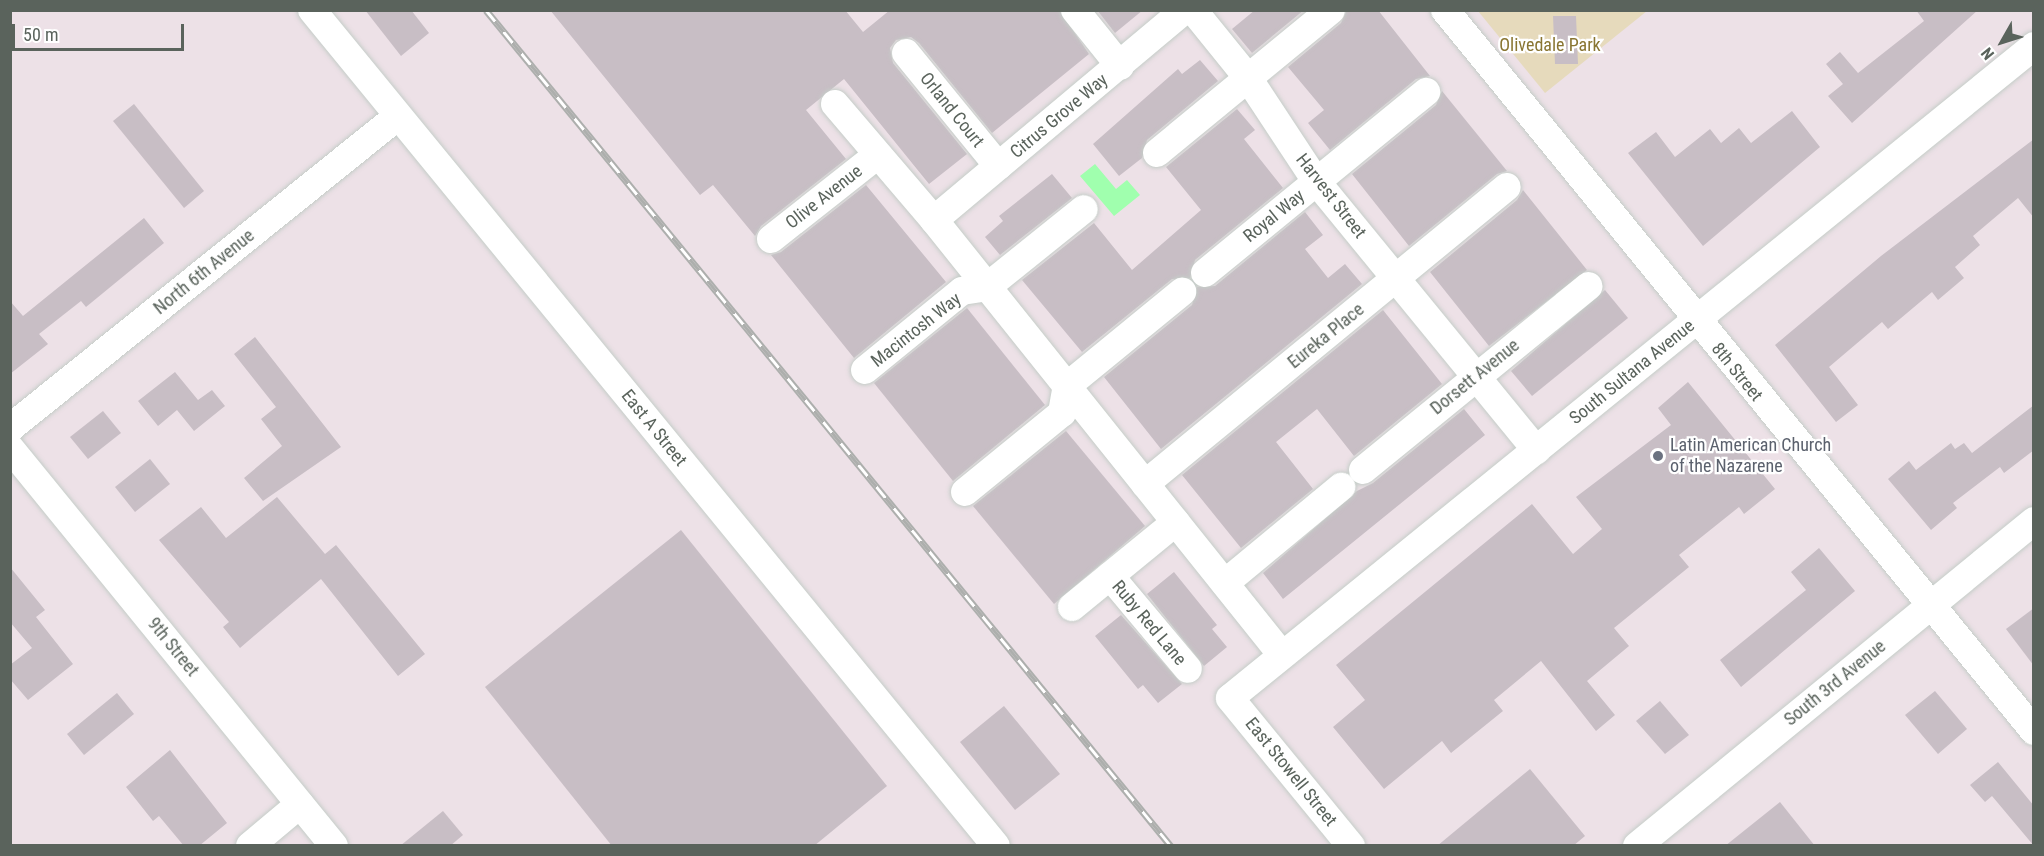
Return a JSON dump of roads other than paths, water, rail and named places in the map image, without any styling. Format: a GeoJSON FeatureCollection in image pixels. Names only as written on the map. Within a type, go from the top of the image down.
{"type":"FeatureCollection","features":[{"type":"Feature","properties":{"kind":"street","name":"East A Street"},"geometry":{"type":"LineString","coordinates":[[312,10],[996,846]]}},
{"type":"Feature","properties":{"kind":"street"},"geometry":{"type":"LineString","coordinates":[[1075,10],[1120,66]]}},
{"type":"Feature","properties":{"kind":"street","name":"Citrus Grove Way"},"geometry":{"type":"LineString","coordinates":[[934,220],[1184,10]]}},
{"type":"Feature","properties":{"kind":"street","name":"Harvest Street"},"geometry":{"type":"LineString","coordinates":[[1193,10],[1248,78],[1316,181],[1536,450]]}},
{"type":"Feature","properties":{"kind":"street"},"geometry":{"type":"LineString","coordinates":[[1158,153],[1331,10]]}},
{"type":"Feature","properties":{"kind":"street","name":"8th Street"},"geometry":{"type":"LineString","coordinates":[[1445,10],[1695,321],[1929,607],[2034,731]]}},
{"type":"Feature","properties":{"kind":"street","name":"South Sultana Avenue"},"geometry":{"type":"LineString","coordinates":[[1230,698],[2034,46]]}},
{"type":"Feature","properties":{"kind":"street","name":"Orland Court"},"geometry":{"type":"LineString","coordinates":[[906,53],[998,166]]}},
{"type":"Feature","properties":{"kind":"street","name":"Royal Way"},"geometry":{"type":"LineString","coordinates":[[1205,273],[1426,92]]}},
{"type":"Feature","properties":{"kind":"street"},"geometry":{"type":"LineString","coordinates":[[835,104],[876,156],[934,220],[1282,655]]}},
{"type":"Feature","properties":{"kind":"street","name":"North 6th Avenue"},"geometry":{"type":"LineString","coordinates":[[10,428],[398,116]]}},
{"type":"Feature","properties":{"kind":"street","name":"Olive Avenue"},"geometry":{"type":"LineString","coordinates":[[771,239],[876,156]]}},
{"type":"Feature","properties":{"kind":"street","name":"Eureka Place"},"geometry":{"type":"LineString","coordinates":[[1145,484],[1507,187]]}},
{"type":"Feature","properties":{"kind":"street","name":"Macintosh Way"},"geometry":{"type":"LineString","coordinates":[[866,370],[962,291],[987,287],[1084,209]]}},
{"type":"Feature","properties":{"kind":"street","name":"Dorsett Avenue"},"geometry":{"type":"LineString","coordinates":[[1225,583],[1589,286]]}},
{"type":"Feature","properties":{"kind":"street"},"geometry":{"type":"LineString","coordinates":[[965,492],[1062,413],[1067,386],[1182,292]]}},
{"type":"Feature","properties":{"kind":"street","name":"9th Street"},"geometry":{"type":"LineString","coordinates":[[10,448],[334,846]]}},
{"type":"Feature","properties":{"kind":"street","name":"South 3rd Avenue"},"geometry":{"type":"LineString","coordinates":[[1637,846],[2034,521]]}},
{"type":"Feature","properties":{"kind":"street"},"geometry":{"type":"LineString","coordinates":[[1072,607],[1176,522]]}},
{"type":"Feature","properties":{"kind":"street","name":"Ruby Red Lane"},"geometry":{"type":"LineString","coordinates":[[1110,576],[1188,669]]}},
{"type":"Feature","properties":{"kind":"street","name":"East Stowell Street"},"geometry":{"type":"LineString","coordinates":[[1230,698],[1351,846]]}},
{"type":"Feature","properties":{"kind":"street"},"geometry":{"type":"LineString","coordinates":[[250,846],[300,804]]}},
{"type":"Feature","properties":{"kind":"railway"},"geometry":{"type":"LineString","coordinates":[[486,10],[1171,846]]}},
{"type":"Feature","properties":{"kind":"place","name":"Latin American Church of the Nazarene"},"geometry":{"type":"Point","coordinates":[1658,456]}},
{"type":"Feature","properties":{"kind":"park label","name":"Olivedale Park"},"geometry":{"type":"Point","coordinates":[1550,45]}}]}
